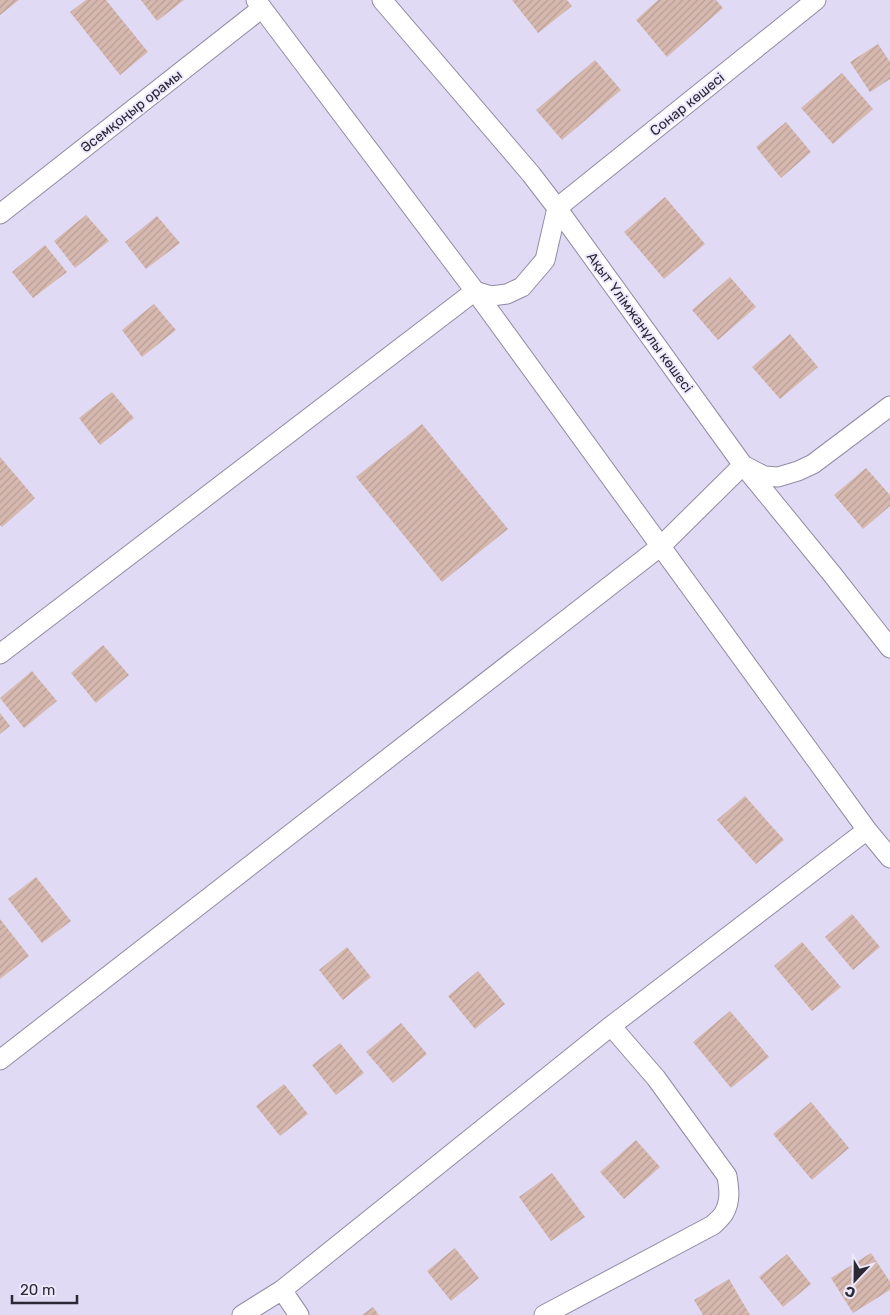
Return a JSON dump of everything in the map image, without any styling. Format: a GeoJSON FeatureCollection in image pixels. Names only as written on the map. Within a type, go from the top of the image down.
{"type":"FeatureCollection","features":[{"type":"Feature","properties":{"kind":"street","name":"Ақыт Үлімжанұлы көшесі"},"geometry":{"type":"LineString","coordinates":[[382,0],[531,174],[743,465],[890,648]]}},
{"type":"Feature","properties":{"kind":"street","name":"Сонар көшесі"},"geometry":{"type":"LineString","coordinates":[[557,208],[816,0]]}},
{"type":"Feature","properties":{"kind":"street"},"geometry":{"type":"LineString","coordinates":[[259,4],[475,291],[867,830],[890,858]]}},
{"type":"Feature","properties":{"kind":"street","name":"Әсемқоңыр орамы"},"geometry":{"type":"LineString","coordinates":[[0,214],[259,4]]}},
{"type":"Feature","properties":{"kind":"street"},"geometry":{"type":"LineString","coordinates":[[475,291],[491,296],[507,294],[522,286],[545,260],[557,208]]}},
{"type":"Feature","properties":{"kind":"street"},"geometry":{"type":"LineString","coordinates":[[0,654],[475,291]]}},
{"type":"Feature","properties":{"kind":"street"},"geometry":{"type":"LineString","coordinates":[[0,1060],[661,546],[743,465],[764,476],[778,477],[798,471],[813,464],[890,406]]}},
{"type":"Feature","properties":{"kind":"street"},"geometry":{"type":"LineString","coordinates":[[242,1315],[282,1290],[611,1026],[867,830]]}},
{"type":"Feature","properties":{"kind":"street"},"geometry":{"type":"LineString","coordinates":[[544,1315],[714,1225],[725,1212],[728,1201],[730,1189],[726,1176],[656,1078],[611,1026]]}},
{"type":"Feature","properties":{"kind":"street"},"geometry":{"type":"LineString","coordinates":[[282,1290],[298,1315]]}},
{"type":"Feature","properties":{"kind":"building"},"geometry":{"type":"Polygon","coordinates":[[[0,0],[19,0],[0,15],[0,0]]]}},
{"type":"Feature","properties":{"kind":"building"},"geometry":{"type":"Polygon","coordinates":[[[86,0],[106,0],[148,52],[120,75],[70,12],[86,0]]]}},
{"type":"Feature","properties":{"kind":"building"},"geometry":{"type":"Polygon","coordinates":[[[141,0],[184,0],[157,21],[141,0]]]}},
{"type":"Feature","properties":{"kind":"building"},"geometry":{"type":"Polygon","coordinates":[[[512,0],[567,0],[572,6],[538,33],[512,0]]]}},
{"type":"Feature","properties":{"kind":"building"},"geometry":{"type":"Polygon","coordinates":[[[658,0],[716,0],[723,8],[667,57],[636,20],[658,0]]]}},
{"type":"Feature","properties":{"kind":"building"},"geometry":{"type":"Polygon","coordinates":[[[878,44],[890,62],[890,79],[870,92],[850,62],[878,44]]]}},
{"type":"Feature","properties":{"kind":"building"},"geometry":{"type":"Polygon","coordinates":[[[595,60],[621,90],[562,140],[536,110],[595,60]]]}},
{"type":"Feature","properties":{"kind":"building"},"geometry":{"type":"Polygon","coordinates":[[[842,73],[873,109],[833,144],[801,108],[842,73]]]}},
{"type":"Feature","properties":{"kind":"building"},"geometry":{"type":"Polygon","coordinates":[[[786,122],[811,152],[781,178],[756,147],[786,122]]]}},
{"type":"Feature","properties":{"kind":"building"},"geometry":{"type":"Polygon","coordinates":[[[665,197],[705,244],[664,279],[624,232],[665,197]]]}},
{"type":"Feature","properties":{"kind":"building"},"geometry":{"type":"Polygon","coordinates":[[[86,215],[109,241],[75,268],[54,241],[86,215]]]}},
{"type":"Feature","properties":{"kind":"building"},"geometry":{"type":"Polygon","coordinates":[[[157,216],[180,243],[146,269],[125,242],[157,216]]]}},
{"type":"Feature","properties":{"kind":"building"},"geometry":{"type":"Polygon","coordinates":[[[45,245],[67,272],[33,298],[12,272],[45,245]]]}},
{"type":"Feature","properties":{"kind":"building"},"geometry":{"type":"Polygon","coordinates":[[[730,277],[756,307],[718,340],[692,310],[730,277]]]}},
{"type":"Feature","properties":{"kind":"building"},"geometry":{"type":"Polygon","coordinates":[[[154,304],[176,330],[142,357],[122,330],[154,304]]]}},
{"type":"Feature","properties":{"kind":"building"},"geometry":{"type":"Polygon","coordinates":[[[790,334],[818,367],[780,399],[752,367],[790,334]]]}},
{"type":"Feature","properties":{"kind":"building"},"geometry":{"type":"Polygon","coordinates":[[[112,392],[134,418],[100,445],[79,418],[112,392]]]}},
{"type":"Feature","properties":{"kind":"building"},"geometry":{"type":"Polygon","coordinates":[[[422,424],[508,529],[442,582],[356,477],[422,424]]]}},
{"type":"Feature","properties":{"kind":"building"},"geometry":{"type":"Polygon","coordinates":[[[0,457],[35,498],[2,527],[0,525],[0,457]]]}},
{"type":"Feature","properties":{"kind":"building"},"geometry":{"type":"Polygon","coordinates":[[[866,468],[890,495],[890,506],[863,529],[834,495],[866,468]]]}},
{"type":"Feature","properties":{"kind":"building"},"geometry":{"type":"Polygon","coordinates":[[[103,645],[129,675],[96,703],[71,673],[103,645]]]}},
{"type":"Feature","properties":{"kind":"building"},"geometry":{"type":"Polygon","coordinates":[[[32,671],[57,701],[24,728],[0,698],[32,671]]]}},
{"type":"Feature","properties":{"kind":"building"},"geometry":{"type":"Polygon","coordinates":[[[0,713],[10,726],[0,734],[0,713]]]}},
{"type":"Feature","properties":{"kind":"building"},"geometry":{"type":"Polygon","coordinates":[[[745,796],[784,840],[756,864],[717,820],[745,796]]]}},
{"type":"Feature","properties":{"kind":"building"},"geometry":{"type":"Polygon","coordinates":[[[36,877],[71,921],[42,943],[8,899],[36,877]]]}},
{"type":"Feature","properties":{"kind":"building"},"geometry":{"type":"Polygon","coordinates":[[[852,914],[880,947],[853,970],[825,937],[852,914]]]}},
{"type":"Feature","properties":{"kind":"building"},"geometry":{"type":"Polygon","coordinates":[[[0,919],[29,956],[0,979],[0,919]]]}},
{"type":"Feature","properties":{"kind":"building"},"geometry":{"type":"Polygon","coordinates":[[[802,942],[841,987],[812,1011],[774,966],[802,942]]]}},
{"type":"Feature","properties":{"kind":"building"},"geometry":{"type":"Polygon","coordinates":[[[347,947],[371,977],[343,1000],[319,970],[347,947]]]}},
{"type":"Feature","properties":{"kind":"building"},"geometry":{"type":"Polygon","coordinates":[[[478,971],[505,1004],[475,1029],[448,996],[478,971]]]}},
{"type":"Feature","properties":{"kind":"building"},"geometry":{"type":"Polygon","coordinates":[[[730,1011],[769,1057],[731,1088],[693,1042],[730,1011]]]}},
{"type":"Feature","properties":{"kind":"building"},"geometry":{"type":"Polygon","coordinates":[[[401,1023],[427,1054],[393,1083],[366,1052],[401,1023]]]}},
{"type":"Feature","properties":{"kind":"building"},"geometry":{"type":"Polygon","coordinates":[[[340,1043],[364,1073],[336,1095],[312,1065],[340,1043]]]}},
{"type":"Feature","properties":{"kind":"building"},"geometry":{"type":"Polygon","coordinates":[[[284,1084],[308,1114],[280,1136],[256,1106],[284,1084]]]}},
{"type":"Feature","properties":{"kind":"building"},"geometry":{"type":"Polygon","coordinates":[[[811,1102],[849,1148],[812,1180],[773,1134],[811,1102]]]}},
{"type":"Feature","properties":{"kind":"building"},"geometry":{"type":"Polygon","coordinates":[[[636,1140],[660,1167],[624,1199],[600,1172],[636,1140]]]}},
{"type":"Feature","properties":{"kind":"building"},"geometry":{"type":"Polygon","coordinates":[[[552,1173],[585,1217],[551,1241],[519,1197],[552,1173]]]}},
{"type":"Feature","properties":{"kind":"building"},"geometry":{"type":"Polygon","coordinates":[[[455,1248],[479,1278],[451,1301],[427,1271],[455,1248]]]}},
{"type":"Feature","properties":{"kind":"building"},"geometry":{"type":"Polygon","coordinates":[[[871,1253],[890,1282],[890,1290],[853,1313],[831,1278],[871,1253]]]}},
{"type":"Feature","properties":{"kind":"building"},"geometry":{"type":"Polygon","coordinates":[[[787,1254],[811,1284],[783,1307],[759,1277],[787,1254]]]}},
{"type":"Feature","properties":{"kind":"building"},"geometry":{"type":"Polygon","coordinates":[[[729,1279],[750,1315],[703,1315],[694,1300],[729,1279]]]}},
{"type":"Feature","properties":{"kind":"building"},"geometry":{"type":"Polygon","coordinates":[[[373,1307],[379,1315],[362,1315],[373,1307]]]}}]}
